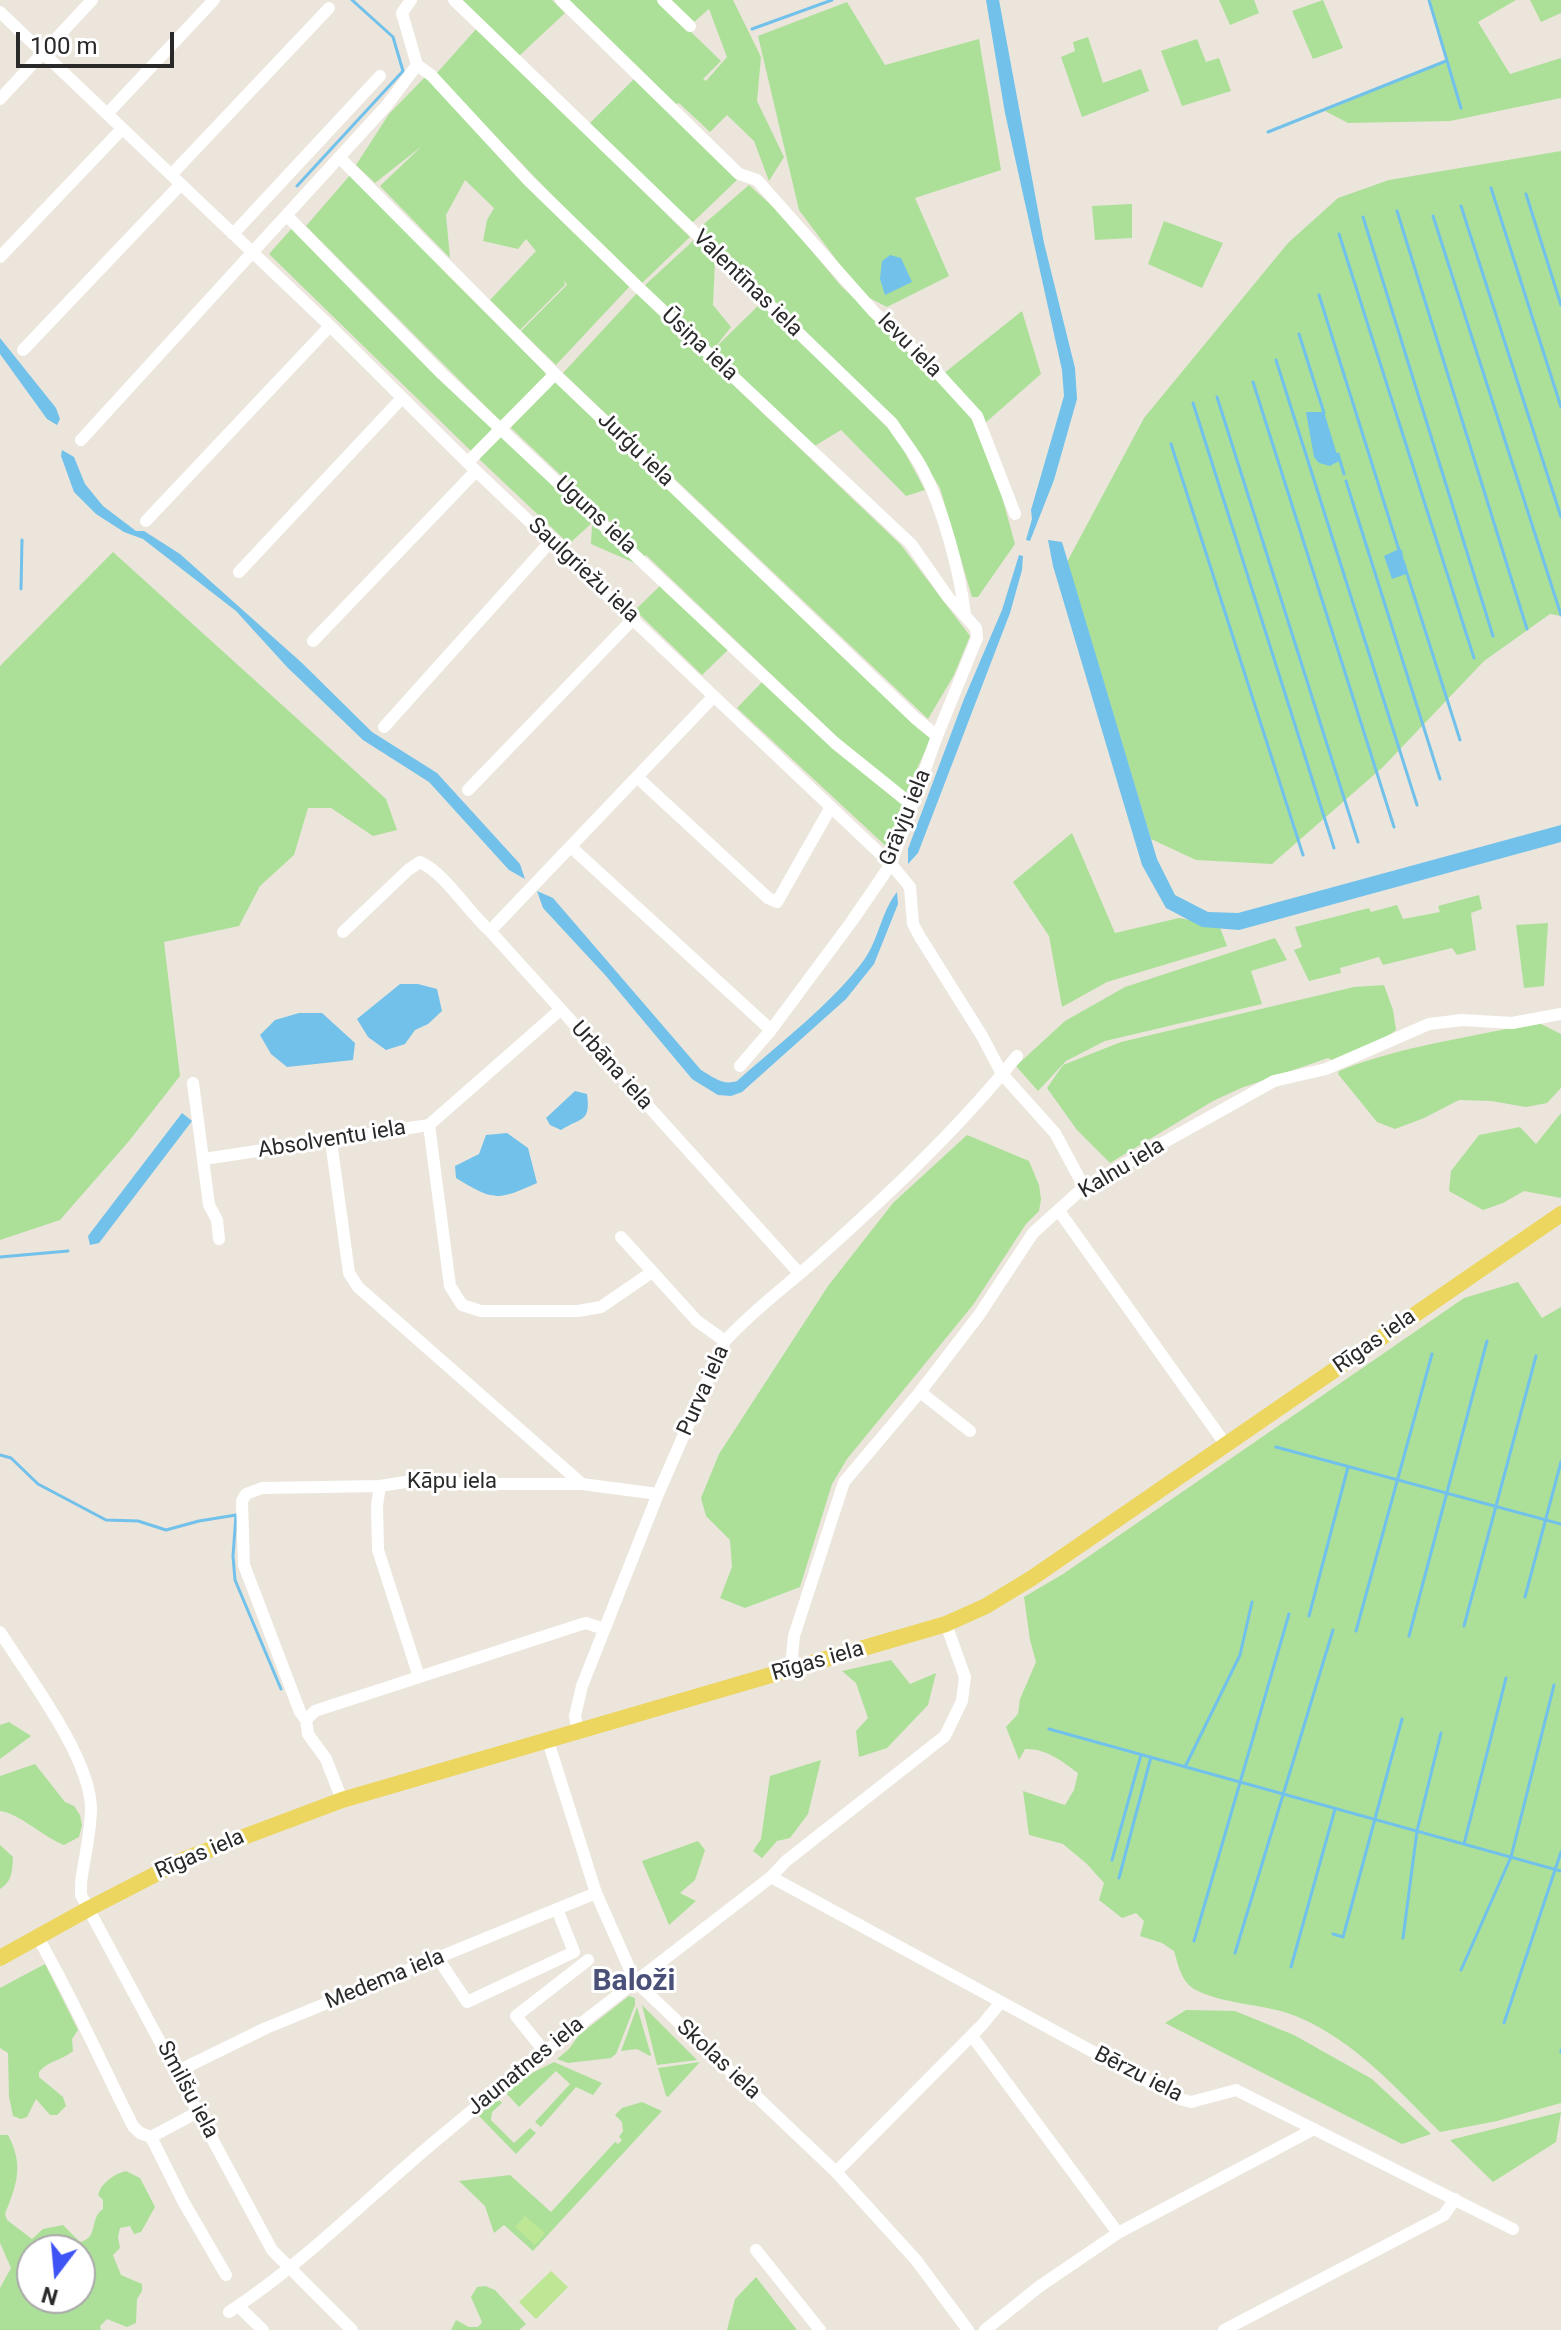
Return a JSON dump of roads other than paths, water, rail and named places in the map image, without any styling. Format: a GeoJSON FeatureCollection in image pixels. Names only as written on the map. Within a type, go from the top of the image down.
{"type":"FeatureCollection","features":[{"type":"Feature","properties":{"kind":"main road","name":"Rīgas iela"},"geometry":{"type":"LineString","coordinates":[[0,1958],[197,1854],[342,1800],[946,1624],[986,1606],[1032,1578],[1561,1214]]}},
{"type":"Feature","properties":{"kind":"street"},"geometry":{"type":"LineString","coordinates":[[0,99],[92,0]]}},
{"type":"Feature","properties":{"kind":"street"},"geometry":{"type":"LineString","coordinates":[[107,114],[214,0]]}},
{"type":"Feature","properties":{"kind":"street"},"geometry":{"type":"LineString","coordinates":[[81,440],[387,105],[417,65],[402,13],[411,0]]}},
{"type":"Feature","properties":{"kind":"street","name":"Valentīnas iela"},"geometry":{"type":"LineString","coordinates":[[454,0],[892,423],[932,490],[943,520],[965,615]]}},
{"type":"Feature","properties":{"kind":"street","name":"Ievu iela"},"geometry":{"type":"LineString","coordinates":[[561,0],[739,174],[757,180],[874,312],[933,368],[977,416],[1015,514]]}},
{"type":"Feature","properties":{"kind":"street"},"geometry":{"type":"LineString","coordinates":[[663,0],[690,26]]}},
{"type":"Feature","properties":{"kind":"street"},"geometry":{"type":"LineString","coordinates":[[23,350],[329,8]]}},
{"type":"Feature","properties":{"kind":"street","name":"Saulgriežu iela"},"geometry":{"type":"LineString","coordinates":[[0,12],[891,864],[910,887],[913,924],[920,937],[1002,1074],[1055,1133],[1084,1187]]}},
{"type":"Feature","properties":{"kind":"street","name":"Ūsiņa iela"},"geometry":{"type":"LineString","coordinates":[[417,65],[431,75],[528,180],[637,286],[911,544],[948,597],[976,628]]}},
{"type":"Feature","properties":{"kind":"street"},"geometry":{"type":"LineString","coordinates":[[233,234],[380,76]]}},
{"type":"Feature","properties":{"kind":"street"},"geometry":{"type":"LineString","coordinates":[[0,257],[122,129]]}},
{"type":"Feature","properties":{"kind":"street","name":"Jurģu iela"},"geometry":{"type":"LineString","coordinates":[[339,157],[741,555],[937,736]]}},
{"type":"Feature","properties":{"kind":"street","name":"Uguns iela"},"geometry":{"type":"LineString","coordinates":[[287,216],[442,374],[835,743],[912,805]]}},
{"type":"Feature","properties":{"kind":"street"},"geometry":{"type":"LineString","coordinates":[[146,521],[330,326]]}},
{"type":"Feature","properties":{"kind":"street"},"geometry":{"type":"LineString","coordinates":[[313,641],[472,466],[501,427],[555,374]]}},
{"type":"Feature","properties":{"kind":"street"},"geometry":{"type":"LineString","coordinates":[[239,572],[402,398]]}},
{"type":"Feature","properties":{"kind":"street"},"geometry":{"type":"LineString","coordinates":[[384,727],[551,541]]}},
{"type":"Feature","properties":{"kind":"street"},"geometry":{"type":"LineString","coordinates":[[468,790],[634,618]]}},
{"type":"Feature","properties":{"kind":"street","name":"Grāvju iela"},"geometry":{"type":"LineString","coordinates":[[740,1066],[771,1030],[891,864],[937,736],[977,638],[976,628]]}},
{"type":"Feature","properties":{"kind":"street"},"geometry":{"type":"LineString","coordinates":[[490,931],[714,696]]}},
{"type":"Feature","properties":{"kind":"street"},"geometry":{"type":"LineString","coordinates":[[637,777],[768,898],[777,902],[831,807]]}},
{"type":"Feature","properties":{"kind":"street"},"geometry":{"type":"LineString","coordinates":[[571,847],[771,1030]]}},
{"type":"Feature","properties":{"kind":"street","name":"Urbāna iela"},"geometry":{"type":"LineString","coordinates":[[343,932],[420,862],[433,868],[473,916],[490,931],[799,1273]]}},
{"type":"Feature","properties":{"kind":"street","name":"Absolventu iela"},"geometry":{"type":"LineString","coordinates":[[204,1159],[429,1125],[560,1010]]}},
{"type":"Feature","properties":{"kind":"street","name":"Kalnu iela"},"geometry":{"type":"LineString","coordinates":[[796,1669],[792,1656],[794,1636],[844,1482],[920,1392],[979,1315],[1033,1233],[1084,1187],[1274,1081],[1326,1069],[1429,1024],[1462,1020],[1512,1023],[1561,1014]]}},
{"type":"Feature","properties":{"kind":"street","name":"Purva iela"},"geometry":{"type":"LineString","coordinates":[[578,1732],[575,1716],[577,1702],[604,1629],[658,1494],[725,1341],[741,1322],[818,1258],[990,1092],[1017,1056]]}},
{"type":"Feature","properties":{"kind":"street"},"geometry":{"type":"LineString","coordinates":[[193,1083],[209,1205],[217,1220],[219,1239]]}},
{"type":"Feature","properties":{"kind":"street"},"geometry":{"type":"LineString","coordinates":[[429,1125],[450,1286],[462,1305],[481,1311],[589,1311],[613,1300],[652,1272]]}},
{"type":"Feature","properties":{"kind":"street"},"geometry":{"type":"LineString","coordinates":[[331,1141],[349,1273],[358,1287],[582,1484]]}},
{"type":"Feature","properties":{"kind":"street"},"geometry":{"type":"LineString","coordinates":[[1059,1211],[1226,1445]]}},
{"type":"Feature","properties":{"kind":"street"},"geometry":{"type":"LineString","coordinates":[[621,1237],[697,1321],[725,1341]]}},
{"type":"Feature","properties":{"kind":"street"},"geometry":{"type":"LineString","coordinates":[[920,1392],[970,1431]]}},
{"type":"Feature","properties":{"kind":"street","name":"Kāpu iela"},"geometry":{"type":"LineString","coordinates":[[306,1720],[300,1712],[244,1565],[242,1501],[246,1494],[262,1488],[380,1486],[418,1480],[460,1484],[582,1484],[658,1494]]}},
{"type":"Feature","properties":{"kind":"street"},"geometry":{"type":"LineString","coordinates":[[380,1486],[377,1505],[378,1550],[419,1677]]}},
{"type":"Feature","properties":{"kind":"street"},"geometry":{"type":"LineString","coordinates":[[342,1800],[326,1759],[308,1734],[306,1720],[315,1711],[586,1623],[604,1629]]}},
{"type":"Feature","properties":{"kind":"street","name":"Jaunatnes iela"},"geometry":{"type":"LineString","coordinates":[[263,2330],[234,2309],[290,2268],[375,2192],[544,2051],[771,1877],[786,1861],[945,1736],[962,1701],[965,1677],[946,1624]]}},
{"type":"Feature","properties":{"kind":"street","name":"Smilšu iela"},"geometry":{"type":"LineString","coordinates":[[0,1632],[64,1735],[84,1774],[91,1808],[81,1895],[272,2250],[352,2330]]}},
{"type":"Feature","properties":{"kind":"street","name":"Skolas iela"},"geometry":{"type":"LineString","coordinates":[[548,1741],[596,1893],[635,1981],[836,2172],[916,2260],[968,2330]]}},
{"type":"Feature","properties":{"kind":"street","name":"Bērzu iela"},"geometry":{"type":"LineString","coordinates":[[771,1877],[1180,2099],[1191,2102],[1236,2090],[1513,2229]]}},
{"type":"Feature","properties":{"kind":"street","name":"Medema iela"},"geometry":{"type":"LineString","coordinates":[[176,2072],[266,2028],[596,1893]]}},
{"type":"Feature","properties":{"kind":"street"},"geometry":{"type":"LineString","coordinates":[[437,1957],[467,2002],[574,1952],[557,1909]]}},
{"type":"Feature","properties":{"kind":"street"},"geometry":{"type":"LineString","coordinates":[[37,1936],[94,2042],[104,2070],[133,2126],[151,2137],[183,2201],[226,2275]]}},
{"type":"Feature","properties":{"kind":"street"},"geometry":{"type":"LineString","coordinates":[[544,2051],[516,2016],[588,1960]]}},
{"type":"Feature","properties":{"kind":"street"},"geometry":{"type":"LineString","coordinates":[[836,2172],[972,2036],[1001,2002]]}},
{"type":"Feature","properties":{"kind":"street"},"geometry":{"type":"LineString","coordinates":[[972,2036],[1118,2233]]}},
{"type":"Feature","properties":{"kind":"street"},"geometry":{"type":"LineString","coordinates":[[151,2137],[198,2112]]}},
{"type":"Feature","properties":{"kind":"street"},"geometry":{"type":"LineString","coordinates":[[985,2330],[1040,2286],[1118,2233],[1314,2129]]}},
{"type":"Feature","properties":{"kind":"street"},"geometry":{"type":"LineString","coordinates":[[1224,2330],[1444,2215],[1455,2199]]}},
{"type":"Feature","properties":{"kind":"street"},"geometry":{"type":"LineString","coordinates":[[756,2250],[820,2330]]}},
{"type":"Feature","properties":{"kind":"water"},"geometry":{"type":"Polygon","coordinates":[[[986,0],[999,0],[1044,243],[1075,368],[1077,399],[1054,480],[1030,541],[1026,540],[1032,519],[1031,510],[1064,396],[1062,370],[1005,113],[986,0]]]}},
{"type":"Feature","properties":{"kind":"water"},"geometry":{"type":"Polygon","coordinates":[[[890,255],[901,258],[912,282],[885,295],[880,279],[882,261],[890,255]]]}},
{"type":"Feature","properties":{"kind":"water"},"geometry":{"type":"Polygon","coordinates":[[[0,338],[56,408],[60,419],[57,425],[47,419],[0,354],[0,338]]]}},
{"type":"Feature","properties":{"kind":"water"},"geometry":{"type":"Polygon","coordinates":[[[1306,412],[1324,412],[1339,461],[1330,466],[1319,463],[1314,457],[1306,412]]]}},
{"type":"Feature","properties":{"kind":"water"},"geometry":{"type":"Polygon","coordinates":[[[62,450],[74,457],[85,484],[103,506],[136,531],[144,531],[180,554],[302,663],[372,732],[437,773],[520,864],[525,879],[509,870],[429,782],[363,740],[287,667],[236,611],[143,539],[124,532],[96,514],[74,492],[61,456],[62,450]]]}},
{"type":"Feature","properties":{"kind":"water"},"geometry":{"type":"Polygon","coordinates":[[[1048,540],[1062,542],[1157,859],[1175,895],[1208,912],[1238,913],[1561,825],[1561,842],[1239,930],[1202,927],[1166,908],[1142,865],[1053,566],[1048,540]]]}},
{"type":"Feature","properties":{"kind":"water"},"geometry":{"type":"Polygon","coordinates":[[[1402,550],[1406,574],[1392,579],[1384,556],[1402,550]]]}},
{"type":"Feature","properties":{"kind":"water"},"geometry":{"type":"Polygon","coordinates":[[[1019,555],[1023,556],[1022,570],[1010,613],[918,853],[908,864],[908,849],[964,699],[1002,610],[1019,555]]]}},
{"type":"Feature","properties":{"kind":"water"},"geometry":{"type":"Polygon","coordinates":[[[537,891],[553,898],[701,1070],[727,1082],[737,1081],[837,992],[869,952],[897,892],[898,904],[874,964],[846,999],[742,1092],[731,1096],[718,1095],[692,1079],[606,976],[543,908],[537,891]]]}},
{"type":"Feature","properties":{"kind":"water"},"geometry":{"type":"Polygon","coordinates":[[[400,984],[418,984],[437,989],[442,1011],[428,1024],[415,1030],[405,1044],[386,1050],[368,1037],[357,1019],[400,984]]]}},
{"type":"Feature","properties":{"kind":"water"},"geometry":{"type":"Polygon","coordinates":[[[299,1013],[322,1013],[355,1043],[353,1060],[287,1067],[271,1054],[260,1035],[275,1020],[299,1013]]]}},
{"type":"Feature","properties":{"kind":"water"},"geometry":{"type":"Polygon","coordinates":[[[575,1091],[587,1094],[586,1115],[561,1130],[550,1125],[546,1118],[575,1091]]]}},
{"type":"Feature","properties":{"kind":"water"},"geometry":{"type":"Polygon","coordinates":[[[182,1113],[192,1121],[99,1243],[90,1245],[88,1236],[182,1113]]]}},
{"type":"Feature","properties":{"kind":"water"},"geometry":{"type":"Polygon","coordinates":[[[507,1133],[528,1148],[537,1183],[496,1196],[479,1191],[456,1178],[455,1166],[479,1154],[486,1135],[507,1133]]]}},
{"type":"Feature","properties":{"kind":"waterway"},"geometry":{"type":"LineString","coordinates":[[297,186],[403,71],[393,37],[352,0]]}},
{"type":"Feature","properties":{"kind":"waterway"},"geometry":{"type":"LineString","coordinates":[[752,29],[832,0]]}},
{"type":"Feature","properties":{"kind":"waterway"},"geometry":{"type":"LineString","coordinates":[[1429,0],[1461,108]]}},
{"type":"Feature","properties":{"kind":"waterway"},"geometry":{"type":"LineString","coordinates":[[1268,132],[1446,61]]}},
{"type":"Feature","properties":{"kind":"waterway"},"geometry":{"type":"LineString","coordinates":[[1491,188],[1561,407]]}},
{"type":"Feature","properties":{"kind":"waterway"},"geometry":{"type":"LineString","coordinates":[[1526,194],[1561,305]]}},
{"type":"Feature","properties":{"kind":"waterway"},"geometry":{"type":"LineString","coordinates":[[1461,206],[1561,517]]}},
{"type":"Feature","properties":{"kind":"waterway"},"geometry":{"type":"LineString","coordinates":[[1397,211],[1527,629]]}},
{"type":"Feature","properties":{"kind":"waterway"},"geometry":{"type":"LineString","coordinates":[[1433,216],[1561,615]]}},
{"type":"Feature","properties":{"kind":"waterway"},"geometry":{"type":"LineString","coordinates":[[1363,217],[1493,636]]}},
{"type":"Feature","properties":{"kind":"waterway"},"geometry":{"type":"LineString","coordinates":[[1339,234],[1474,658]]}},
{"type":"Feature","properties":{"kind":"waterway"},"geometry":{"type":"LineString","coordinates":[[1319,295],[1399,550]]}},
{"type":"Feature","properties":{"kind":"waterway"},"geometry":{"type":"LineString","coordinates":[[1299,334],[1324,413]]}},
{"type":"Feature","properties":{"kind":"waterway"},"geometry":{"type":"LineString","coordinates":[[1276,360],[1417,805]]}},
{"type":"Feature","properties":{"kind":"waterway"},"geometry":{"type":"LineString","coordinates":[[1253,382],[1394,827]]}},
{"type":"Feature","properties":{"kind":"waterway"},"geometry":{"type":"LineString","coordinates":[[1217,397],[1358,842]]}},
{"type":"Feature","properties":{"kind":"waterway"},"geometry":{"type":"LineString","coordinates":[[1193,403],[1334,848]]}},
{"type":"Feature","properties":{"kind":"waterway"},"geometry":{"type":"LineString","coordinates":[[1171,444],[1303,855]]}},
{"type":"Feature","properties":{"kind":"waterway"},"geometry":{"type":"LineString","coordinates":[[1338,454],[1344,474]]}},
{"type":"Feature","properties":{"kind":"waterway"},"geometry":{"type":"LineString","coordinates":[[1346,481],[1440,779]]}},
{"type":"Feature","properties":{"kind":"waterway"},"geometry":{"type":"LineString","coordinates":[[21,589],[22,540]]}},
{"type":"Feature","properties":{"kind":"waterway"},"geometry":{"type":"LineString","coordinates":[[1403,561],[1460,740]]}},
{"type":"Feature","properties":{"kind":"waterway"},"geometry":{"type":"LineString","coordinates":[[0,1257],[68,1251]]}},
{"type":"Feature","properties":{"kind":"waterway"},"geometry":{"type":"LineString","coordinates":[[1409,1636],[1487,1341]]}},
{"type":"Feature","properties":{"kind":"waterway"},"geometry":{"type":"LineString","coordinates":[[1356,1631],[1432,1354]]}},
{"type":"Feature","properties":{"kind":"waterway"},"geometry":{"type":"LineString","coordinates":[[1464,1626],[1536,1356]]}},
{"type":"Feature","properties":{"kind":"waterway"},"geometry":{"type":"LineString","coordinates":[[1276,1447],[1561,1524]]}},
{"type":"Feature","properties":{"kind":"waterway"},"geometry":{"type":"LineString","coordinates":[[0,1455],[11,1458],[38,1484],[106,1520],[138,1521],[166,1530],[236,1515],[235,1580],[281,1689]]}},
{"type":"Feature","properties":{"kind":"waterway"},"geometry":{"type":"LineString","coordinates":[[1525,1597],[1561,1462]]}},
{"type":"Feature","properties":{"kind":"waterway"},"geometry":{"type":"LineString","coordinates":[[1309,1616],[1348,1467]]}},
{"type":"Feature","properties":{"kind":"waterway"},"geometry":{"type":"LineString","coordinates":[[1185,1767],[1240,1655],[1252,1602]]}},
{"type":"Feature","properties":{"kind":"waterway"},"geometry":{"type":"LineString","coordinates":[[1194,1941],[1289,1614]]}},
{"type":"Feature","properties":{"kind":"waterway"},"geometry":{"type":"LineString","coordinates":[[1235,1953],[1333,1630]]}},
{"type":"Feature","properties":{"kind":"waterway"},"geometry":{"type":"LineString","coordinates":[[1464,1844],[1506,1678]]}},
{"type":"Feature","properties":{"kind":"waterway"},"geometry":{"type":"LineString","coordinates":[[1461,1970],[1511,1857],[1554,1685]]}},
{"type":"Feature","properties":{"kind":"waterway"},"geometry":{"type":"LineString","coordinates":[[1333,1934],[1343,1937],[1402,1719]]}},
{"type":"Feature","properties":{"kind":"waterway"},"geometry":{"type":"LineString","coordinates":[[1049,1729],[1561,1871]]}},
{"type":"Feature","properties":{"kind":"waterway"},"geometry":{"type":"LineString","coordinates":[[1403,1938],[1417,1831],[1441,1733]]}},
{"type":"Feature","properties":{"kind":"waterway"},"geometry":{"type":"LineString","coordinates":[[1112,1860],[1141,1755]]}},
{"type":"Feature","properties":{"kind":"waterway"},"geometry":{"type":"LineString","coordinates":[[1119,1878],[1151,1757]]}},
{"type":"Feature","properties":{"kind":"waterway"},"geometry":{"type":"LineString","coordinates":[[1291,1967],[1335,1809]]}},
{"type":"Feature","properties":{"kind":"waterway"},"geometry":{"type":"LineString","coordinates":[[1504,2023],[1561,1852]]}},
{"type":"Feature","properties":{"kind":"district","name":"Baloži"},"geometry":{"type":"Point","coordinates":[634,1982]}}]}
